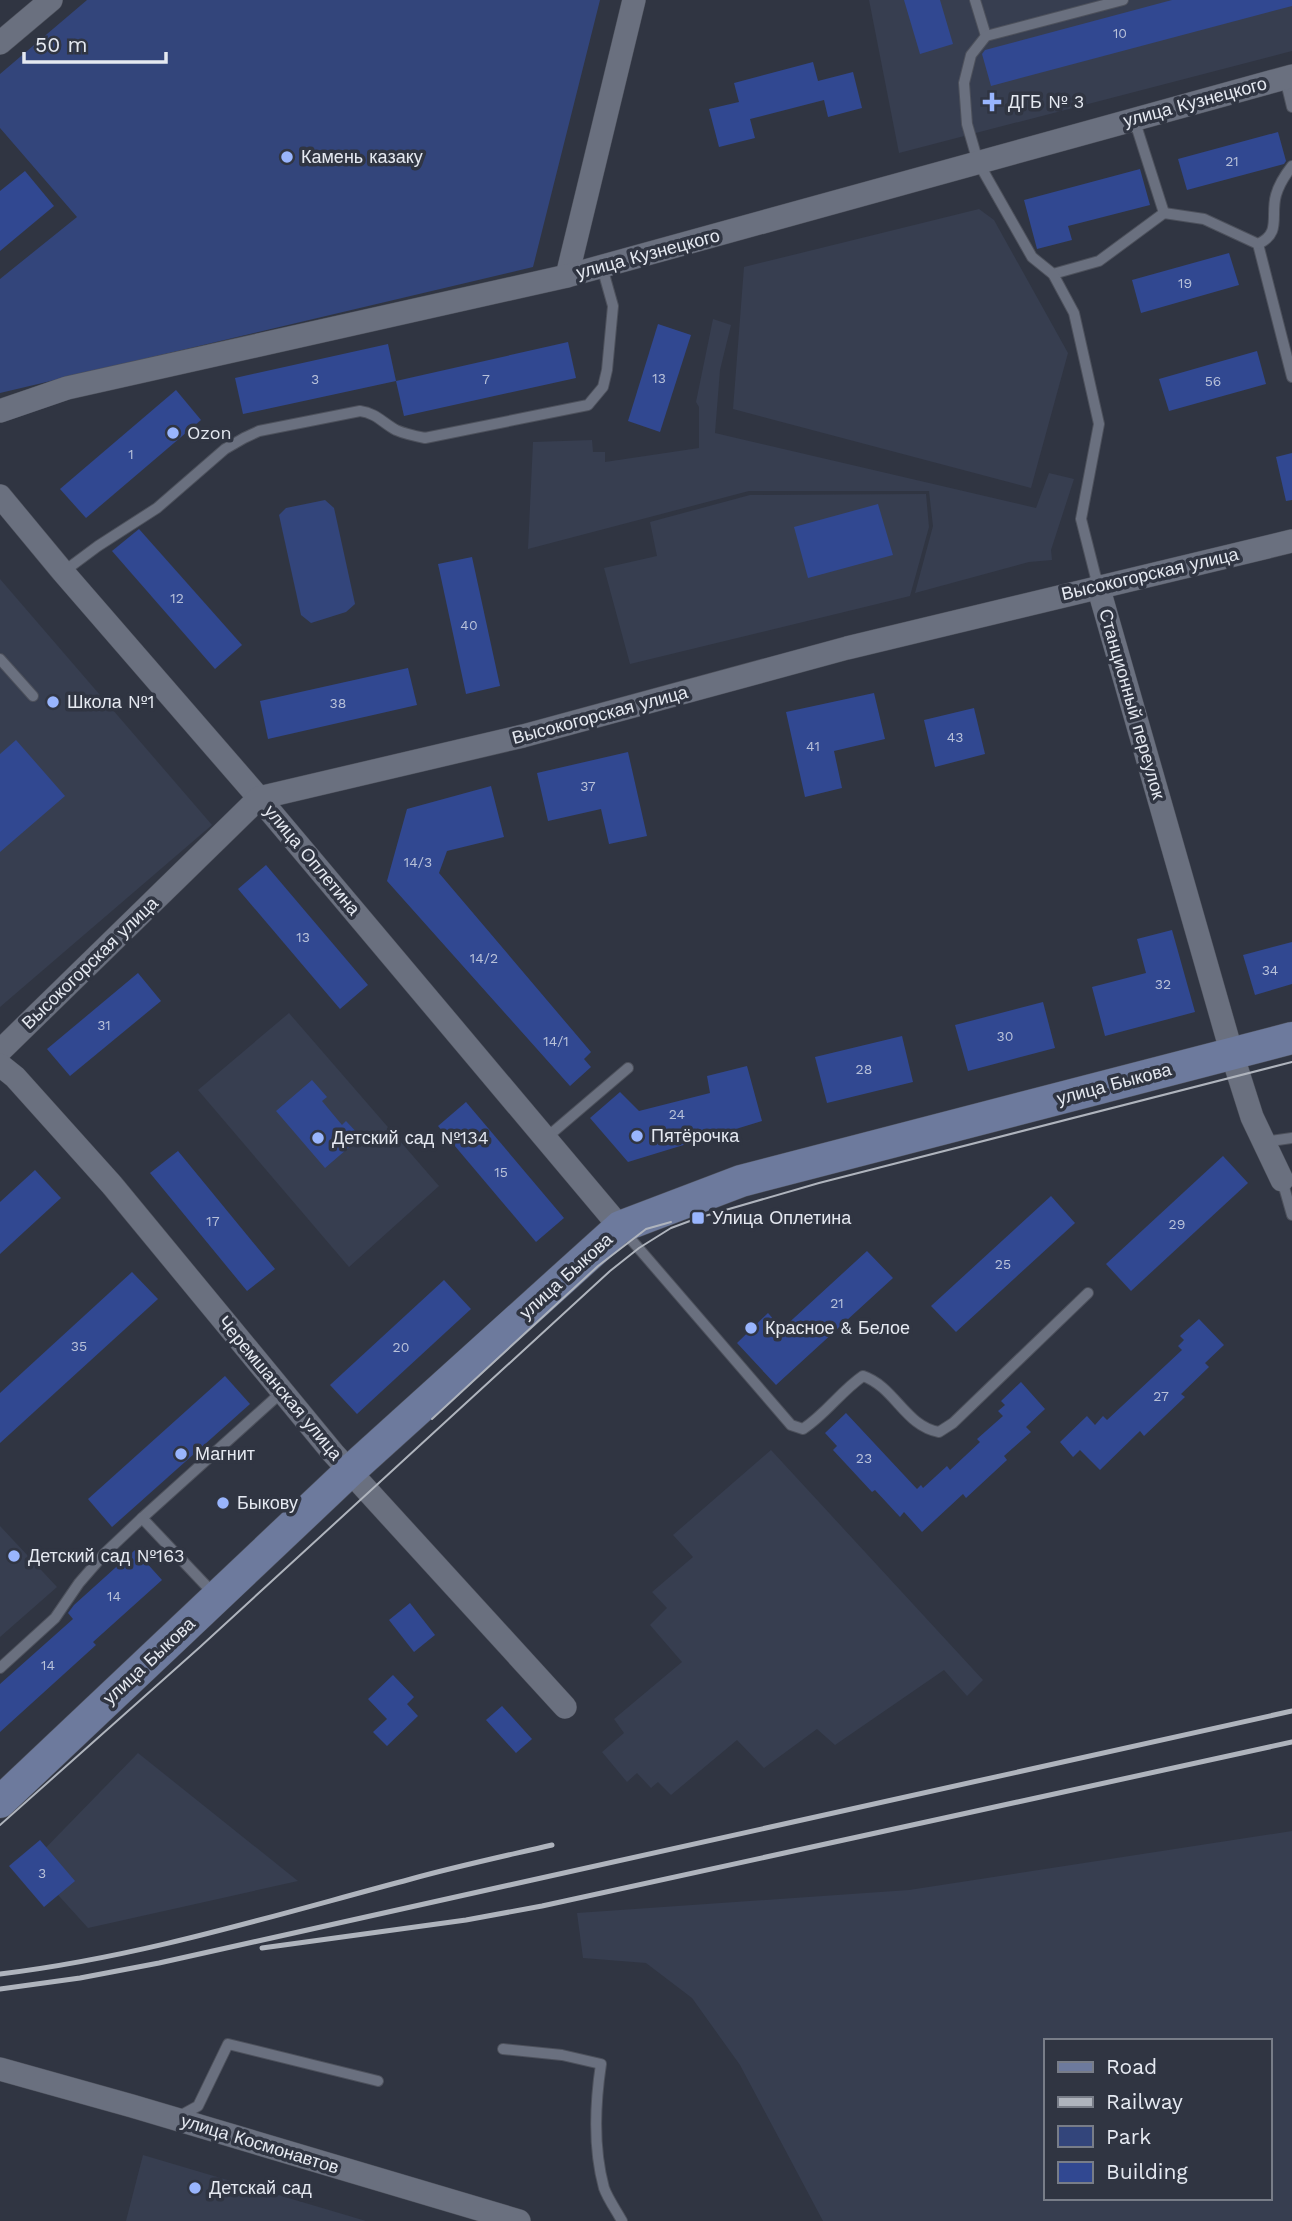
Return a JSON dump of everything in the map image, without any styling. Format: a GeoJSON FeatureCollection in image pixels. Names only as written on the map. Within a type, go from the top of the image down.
{"type":"FeatureCollection","features":[{"type":"Feature","properties":{"kind":"street"},"geometry":{"type":"LineString","coordinates":[[0,43],[51,0]]}},
{"type":"Feature","properties":{"kind":"street"},"geometry":{"type":"LineString","coordinates":[[567,276],[634,0]]}},
{"type":"Feature","properties":{"kind":"street","name":"улица Кузнецкого"},"geometry":{"type":"LineString","coordinates":[[0,411],[67,388],[603,267],[1288,77]]}},
{"type":"Feature","properties":{"kind":"street","name":"улица Оплетина"},"geometry":{"type":"LineString","coordinates":[[0,496],[621,1227]]}},
{"type":"Feature","properties":{"kind":"street","name":"Высокогорская улица"},"geometry":{"type":"LineString","coordinates":[[0,1051],[259,798],[523,736],[847,648],[1292,541]]}},
{"type":"Feature","properties":{"kind":"street","name":"Станционный переулок"},"geometry":{"type":"LineString","coordinates":[[1098,586],[1232,1054],[1252,1117],[1282,1180]]}},
{"type":"Feature","properties":{"kind":"street","name":"улица Быкова"},"geometry":{"type":"LineString","coordinates":[[0,1802],[350,1471],[621,1227],[741,1181],[1292,1038]]}},
{"type":"Feature","properties":{"kind":"street","name":"Черемшанская улица"},"geometry":{"type":"LineString","coordinates":[[0,1065],[15,1077],[112,1185],[350,1471],[565,1707]]}},
{"type":"Feature","properties":{"kind":"street","name":"улица Космонавтов"},"geometry":{"type":"LineString","coordinates":[[0,2069],[175,2118],[519,2221]]}},
{"type":"Feature","properties":{"kind":"lane"},"geometry":{"type":"LineString","coordinates":[[975,0],[986,36],[1123,0]]}},
{"type":"Feature","properties":{"kind":"lane","name":"Станционный переулок"},"geometry":{"type":"LineString","coordinates":[[986,36],[971,55],[964,83],[967,124],[978,162],[1032,257],[1053,274],[1074,313],[1099,424],[1081,519],[1098,586]]}},
{"type":"Feature","properties":{"kind":"lane"},"geometry":{"type":"LineString","coordinates":[[1288,77],[1292,107]]}},
{"type":"Feature","properties":{"kind":"lane"},"geometry":{"type":"LineString","coordinates":[[1134,119],[1164,213]]}},
{"type":"Feature","properties":{"kind":"lane"},"geometry":{"type":"LineString","coordinates":[[1258,244],[1268,239],[1273,230],[1274,199],[1292,166]]}},
{"type":"Feature","properties":{"kind":"lane"},"geometry":{"type":"LineString","coordinates":[[1053,274],[1099,261],[1164,213],[1204,219],[1258,244]]}},
{"type":"Feature","properties":{"kind":"lane"},"geometry":{"type":"LineString","coordinates":[[1258,244],[1292,377]]}},
{"type":"Feature","properties":{"kind":"lane"},"geometry":{"type":"LineString","coordinates":[[63,572],[157,508],[225,449],[258,432],[360,411],[371,412],[394,429],[408,435],[425,438],[588,405],[603,387],[607,370],[613,306],[603,267]]}},
{"type":"Feature","properties":{"kind":"lane"},"geometry":{"type":"LineString","coordinates":[[0,659],[33,696]]}},
{"type":"Feature","properties":{"kind":"lane"},"geometry":{"type":"LineString","coordinates":[[546,1138],[628,1068]]}},
{"type":"Feature","properties":{"kind":"lane"},"geometry":{"type":"LineString","coordinates":[[1264,1142],[1292,1138]]}},
{"type":"Feature","properties":{"kind":"lane"},"geometry":{"type":"LineString","coordinates":[[1282,1180],[1292,1215]]}},
{"type":"Feature","properties":{"kind":"lane"},"geometry":{"type":"LineString","coordinates":[[621,1227],[791,1425],[803,1429],[818,1419],[851,1384],[863,1376],[875,1380],[924,1430],[939,1432],[953,1423],[1088,1293]]}},
{"type":"Feature","properties":{"kind":"lane"},"geometry":{"type":"LineString","coordinates":[[0,1668],[55,1618],[79,1583],[106,1552],[283,1391]]}},
{"type":"Feature","properties":{"kind":"lane"},"geometry":{"type":"LineString","coordinates":[[142,1518],[217,1597]]}},
{"type":"Feature","properties":{"kind":"lane"},"geometry":{"type":"LineString","coordinates":[[175,2118],[198,2106],[228,2044],[378,2081]]}},
{"type":"Feature","properties":{"kind":"lane"},"geometry":{"type":"LineString","coordinates":[[503,2049],[562,2055],[601,2064],[596,2141],[605,2189],[622,2221]]}},
{"type":"Feature","properties":{"kind":"shaded area","name":"ДГБ № 3"},"geometry":{"type":"Polygon","coordinates":[[[869,0],[1292,0],[1292,51],[899,153],[869,0]]]}},
{"type":"Feature","properties":{"kind":"shaded area"},"geometry":{"type":"Polygon","coordinates":[[[979,209],[994,220],[1068,353],[1031,488],[733,409],[744,267],[979,209]]]}},
{"type":"Feature","properties":{"kind":"shaded area"},"geometry":{"type":"Polygon","coordinates":[[[713,319],[731,325],[720,370],[715,433],[1036,508],[1049,473],[1074,479],[1051,550],[1052,560],[1029,562],[915,593],[933,526],[929,491],[749,491],[528,549],[533,442],[592,440],[593,452],[605,452],[605,462],[699,448],[699,407],[696,402],[713,319]]]}},
{"type":"Feature","properties":{"kind":"shaded area"},"geometry":{"type":"Polygon","coordinates":[[[926,494],[929,527],[910,596],[630,664],[604,568],[657,556],[650,522],[750,495],[926,494]]]}},
{"type":"Feature","properties":{"kind":"shaded area","name":"Школа №1"},"geometry":{"type":"Polygon","coordinates":[[[0,579],[212,825],[0,1007],[0,579]]]}},
{"type":"Feature","properties":{"kind":"shaded area","name":"Детский сад №134"},"geometry":{"type":"Polygon","coordinates":[[[289,1013],[439,1186],[349,1267],[198,1090],[289,1013]]]}},
{"type":"Feature","properties":{"kind":"shaded area"},"geometry":{"type":"Polygon","coordinates":[[[771,1450],[983,1680],[967,1696],[944,1670],[835,1745],[817,1729],[764,1768],[737,1740],[671,1795],[658,1782],[651,1788],[637,1773],[627,1782],[602,1752],[624,1733],[614,1719],[682,1662],[650,1625],[667,1608],[652,1592],[693,1557],[673,1535],[771,1450]]]}},
{"type":"Feature","properties":{"kind":"shaded area","name":"Детский сад №163"},"geometry":{"type":"Polygon","coordinates":[[[0,1526],[57,1587],[0,1637],[0,1526]]]}},
{"type":"Feature","properties":{"kind":"shaded area"},"geometry":{"type":"Polygon","coordinates":[[[138,1753],[298,1881],[88,1928],[30,1864],[138,1753]]]}},
{"type":"Feature","properties":{"kind":"shaded area"},"geometry":{"type":"Polygon","coordinates":[[[1292,1831],[1292,2221],[823,2221],[740,2065],[692,1998],[646,1963],[583,1958],[577,1913],[909,1890],[1292,1831]]]}},
{"type":"Feature","properties":{"kind":"shaded area","name":"Детскай сад"},"geometry":{"type":"Polygon","coordinates":[[[143,2155],[366,2221],[126,2221],[143,2155]]]}},
{"type":"Feature","properties":{"kind":"green space"},"geometry":{"type":"Polygon","coordinates":[[[87,0],[600,0],[533,267],[0,393],[0,279],[77,217],[0,128],[0,74],[87,0]]]}},
{"type":"Feature","properties":{"kind":"green space"},"geometry":{"type":"Polygon","coordinates":[[[325,500],[334,508],[355,604],[346,612],[311,623],[301,615],[279,515],[286,508],[325,500]]]}},
{"type":"Feature","properties":{"kind":"building"},"geometry":{"type":"Polygon","coordinates":[[[904,0],[940,0],[953,44],[920,54],[904,0]]]}},
{"type":"Feature","properties":{"kind":"building"},"geometry":{"type":"Polygon","coordinates":[[[1172,0],[1292,0],[1292,6],[991,86],[982,54],[985,50],[1172,0]]]}},
{"type":"Feature","properties":{"kind":"building"},"geometry":{"type":"Polygon","coordinates":[[[813,62],[818,81],[853,72],[862,108],[828,117],[824,100],[750,119],[755,138],[719,147],[709,109],[739,102],[734,83],[813,62]]]}},
{"type":"Feature","properties":{"kind":"building"},"geometry":{"type":"Polygon","coordinates":[[[1278,132],[1286,161],[1284,164],[1187,190],[1178,159],[1278,132]]]}},
{"type":"Feature","properties":{"kind":"building"},"geometry":{"type":"Polygon","coordinates":[[[1140,169],[1150,205],[1068,226],[1072,240],[1037,249],[1024,200],[1140,169]]]}},
{"type":"Feature","properties":{"kind":"building"},"geometry":{"type":"Polygon","coordinates":[[[25,171],[54,206],[0,251],[0,191],[25,171]]]}},
{"type":"Feature","properties":{"kind":"building"},"geometry":{"type":"Polygon","coordinates":[[[1229,253],[1239,285],[1141,313],[1132,280],[1229,253]]]}},
{"type":"Feature","properties":{"kind":"building"},"geometry":{"type":"Polygon","coordinates":[[[658,324],[691,335],[660,432],[628,421],[658,324]]]}},
{"type":"Feature","properties":{"kind":"building"},"geometry":{"type":"Polygon","coordinates":[[[568,342],[576,378],[404,416],[396,381],[568,342]]]}},
{"type":"Feature","properties":{"kind":"building"},"geometry":{"type":"Polygon","coordinates":[[[388,344],[396,381],[243,414],[235,378],[388,344]]]}},
{"type":"Feature","properties":{"kind":"building"},"geometry":{"type":"Polygon","coordinates":[[[1257,351],[1266,384],[1169,411],[1159,379],[1257,351]]]}},
{"type":"Feature","properties":{"kind":"building"},"geometry":{"type":"Polygon","coordinates":[[[176,390],[201,420],[86,518],[60,489],[176,390]]]}},
{"type":"Feature","properties":{"kind":"building"},"geometry":{"type":"Polygon","coordinates":[[[1292,453],[1292,500],[1286,501],[1276,457],[1292,453]]]}},
{"type":"Feature","properties":{"kind":"building"},"geometry":{"type":"Polygon","coordinates":[[[878,504],[893,555],[808,578],[794,527],[878,504]]]}},
{"type":"Feature","properties":{"kind":"building"},"geometry":{"type":"Polygon","coordinates":[[[139,529],[242,645],[215,669],[112,551],[139,529]]]}},
{"type":"Feature","properties":{"kind":"building"},"geometry":{"type":"Polygon","coordinates":[[[472,557],[500,686],[466,694],[438,564],[472,557]]]}},
{"type":"Feature","properties":{"kind":"building"},"geometry":{"type":"Polygon","coordinates":[[[408,668],[417,705],[268,739],[260,701],[408,668]]]}},
{"type":"Feature","properties":{"kind":"building"},"geometry":{"type":"Polygon","coordinates":[[[874,693],[885,739],[834,751],[842,788],[805,797],[786,712],[874,693]]]}},
{"type":"Feature","properties":{"kind":"building"},"geometry":{"type":"Polygon","coordinates":[[[974,708],[985,754],[935,767],[924,720],[974,708]]]}},
{"type":"Feature","properties":{"kind":"building"},"geometry":{"type":"Polygon","coordinates":[[[16,740],[65,796],[0,852],[0,754],[16,740]]]}},
{"type":"Feature","properties":{"kind":"building"},"geometry":{"type":"Polygon","coordinates":[[[628,752],[647,836],[609,844],[601,809],[548,821],[537,773],[628,752]]]}},
{"type":"Feature","properties":{"kind":"building"},"geometry":{"type":"Polygon","coordinates":[[[491,786],[504,837],[447,851],[439,873],[591,1052],[584,1059],[591,1067],[570,1086],[387,881],[407,809],[491,786]]]}},
{"type":"Feature","properties":{"kind":"building"},"geometry":{"type":"Polygon","coordinates":[[[266,865],[368,985],[340,1009],[238,889],[266,865]]]}},
{"type":"Feature","properties":{"kind":"building"},"geometry":{"type":"Polygon","coordinates":[[[1172,930],[1195,1012],[1105,1036],[1092,987],[1146,973],[1137,939],[1172,930]]]}},
{"type":"Feature","properties":{"kind":"building"},"geometry":{"type":"Polygon","coordinates":[[[1292,942],[1292,984],[1255,995],[1243,955],[1292,942]]]}},
{"type":"Feature","properties":{"kind":"building"},"geometry":{"type":"Polygon","coordinates":[[[138,973],[161,1001],[70,1076],[47,1049],[138,973]]]}},
{"type":"Feature","properties":{"kind":"building"},"geometry":{"type":"Polygon","coordinates":[[[1043,1002],[1055,1048],[968,1071],[955,1025],[1043,1002]]]}},
{"type":"Feature","properties":{"kind":"building"},"geometry":{"type":"Polygon","coordinates":[[[902,1036],[913,1082],[827,1103],[815,1057],[902,1036]]]}},
{"type":"Feature","properties":{"kind":"building"},"geometry":{"type":"Polygon","coordinates":[[[747,1066],[762,1121],[628,1162],[590,1118],[620,1092],[639,1111],[710,1093],[707,1076],[747,1066]]]}},
{"type":"Feature","properties":{"kind":"building"},"geometry":{"type":"Polygon","coordinates":[[[312,1080],[327,1097],[322,1101],[342,1125],[346,1121],[361,1137],[325,1168],[276,1111],[312,1080]]]}},
{"type":"Feature","properties":{"kind":"building"},"geometry":{"type":"Polygon","coordinates":[[[466,1102],[564,1218],[536,1242],[438,1126],[466,1102]]]}},
{"type":"Feature","properties":{"kind":"building"},"geometry":{"type":"Polygon","coordinates":[[[178,1151],[275,1269],[247,1291],[150,1173],[178,1151]]]}},
{"type":"Feature","properties":{"kind":"building"},"geometry":{"type":"Polygon","coordinates":[[[1223,1156],[1248,1183],[1131,1291],[1106,1264],[1223,1156]]]}},
{"type":"Feature","properties":{"kind":"building"},"geometry":{"type":"Polygon","coordinates":[[[35,1170],[61,1198],[0,1254],[0,1202],[35,1170]]]}},
{"type":"Feature","properties":{"kind":"building"},"geometry":{"type":"Polygon","coordinates":[[[1051,1196],[1075,1223],[956,1332],[931,1306],[1051,1196]]]}},
{"type":"Feature","properties":{"kind":"building"},"geometry":{"type":"Polygon","coordinates":[[[867,1251],[893,1278],[776,1385],[737,1343],[768,1313],[782,1329],[867,1251]]]}},
{"type":"Feature","properties":{"kind":"building"},"geometry":{"type":"Polygon","coordinates":[[[132,1272],[158,1299],[0,1443],[0,1393],[132,1272]]]}},
{"type":"Feature","properties":{"kind":"building"},"geometry":{"type":"Polygon","coordinates":[[[444,1280],[471,1309],[357,1414],[330,1385],[444,1280]]]}},
{"type":"Feature","properties":{"kind":"building"},"geometry":{"type":"Polygon","coordinates":[[[1199,1319],[1224,1345],[1205,1363],[1209,1367],[1181,1394],[1185,1397],[1144,1436],[1140,1431],[1100,1470],[1080,1450],[1073,1457],[1060,1442],[1087,1416],[1095,1425],[1103,1416],[1107,1420],[1182,1350],[1178,1346],[1184,1340],[1180,1336],[1199,1319]]]}},
{"type":"Feature","properties":{"kind":"building"},"geometry":{"type":"Polygon","coordinates":[[[225,1376],[250,1404],[112,1527],[88,1499],[225,1376]]]}},
{"type":"Feature","properties":{"kind":"building"},"geometry":{"type":"Polygon","coordinates":[[[1021,1382],[1045,1409],[1026,1427],[1031,1432],[1004,1456],[1007,1460],[966,1498],[963,1494],[922,1532],[904,1512],[900,1517],[875,1490],[872,1492],[833,1450],[837,1446],[825,1433],[846,1413],[917,1489],[921,1485],[923,1488],[947,1466],[950,1470],[980,1442],[977,1439],[1003,1416],[998,1411],[1005,1405],[1001,1401],[1021,1382]]]}},
{"type":"Feature","properties":{"kind":"building"},"geometry":{"type":"Polygon","coordinates":[[[135,1550],[162,1580],[93,1642],[96,1645],[0,1732],[0,1684],[73,1619],[68,1613],[74,1605],[135,1550]]]}},
{"type":"Feature","properties":{"kind":"building"},"geometry":{"type":"Polygon","coordinates":[[[410,1603],[435,1635],[414,1652],[389,1620],[410,1603]]]}},
{"type":"Feature","properties":{"kind":"building"},"geometry":{"type":"Polygon","coordinates":[[[393,1675],[414,1697],[407,1704],[418,1716],[387,1746],[373,1732],[387,1719],[368,1699],[393,1675]]]}},
{"type":"Feature","properties":{"kind":"building"},"geometry":{"type":"Polygon","coordinates":[[[502,1706],[532,1739],[516,1753],[486,1720],[502,1706]]]}},
{"type":"Feature","properties":{"kind":"building"},"geometry":{"type":"Polygon","coordinates":[[[40,1840],[75,1881],[44,1907],[9,1866],[40,1840]]]}},
{"type":"Feature","properties":{"kind":"tram line"},"geometry":{"type":"LineString","coordinates":[[0,1825],[200,1647],[610,1271],[671,1228],[819,1183],[1292,1062]]}},
{"type":"Feature","properties":{"kind":"tram line"},"geometry":{"type":"LineString","coordinates":[[432,1419],[598,1266],[646,1229],[671,1222]]}},
{"type":"Feature","properties":{"kind":"railway"},"geometry":{"type":"LineString","coordinates":[[0,1989],[159,1963],[1292,1711]]}},
{"type":"Feature","properties":{"kind":"railway"},"geometry":{"type":"LineString","coordinates":[[262,1948],[466,1920],[542,1906],[1292,1742]]}},
{"type":"Feature","properties":{"kind":"railway"},"geometry":{"type":"LineString","coordinates":[[0,1974],[53,1967],[156,1946],[552,1845]]}},
{"type":"Feature","properties":{"kind":"place","name":"ДГБ № 3"},"geometry":{"type":"Point","coordinates":[992,102]}},
{"type":"Feature","properties":{"kind":"place","name":"Камень казаку"},"geometry":{"type":"Point","coordinates":[287,157]}},
{"type":"Feature","properties":{"kind":"place","name":"Ozon"},"geometry":{"type":"Point","coordinates":[173,433]}},
{"type":"Feature","properties":{"kind":"place","name":"Школа №1"},"geometry":{"type":"Point","coordinates":[53,702]}},
{"type":"Feature","properties":{"kind":"place","name":"Пятёрочка"},"geometry":{"type":"Point","coordinates":[637,1136]}},
{"type":"Feature","properties":{"kind":"place","name":"Детский сад №134"},"geometry":{"type":"Point","coordinates":[318,1138]}},
{"type":"Feature","properties":{"kind":"place","name":"Улица Оплетина"},"geometry":{"type":"Point","coordinates":[698,1218]}},
{"type":"Feature","properties":{"kind":"place","name":"Красное & Белое"},"geometry":{"type":"Point","coordinates":[751,1328]}},
{"type":"Feature","properties":{"kind":"place","name":"Магнит"},"geometry":{"type":"Point","coordinates":[181,1454]}},
{"type":"Feature","properties":{"kind":"place","name":"Быкову"},"geometry":{"type":"Point","coordinates":[223,1503]}},
{"type":"Feature","properties":{"kind":"place","name":"Детский сад №163"},"geometry":{"type":"Point","coordinates":[14,1556]}},
{"type":"Feature","properties":{"kind":"place","name":"Детскай сад"},"geometry":{"type":"Point","coordinates":[195,2188]}}]}
